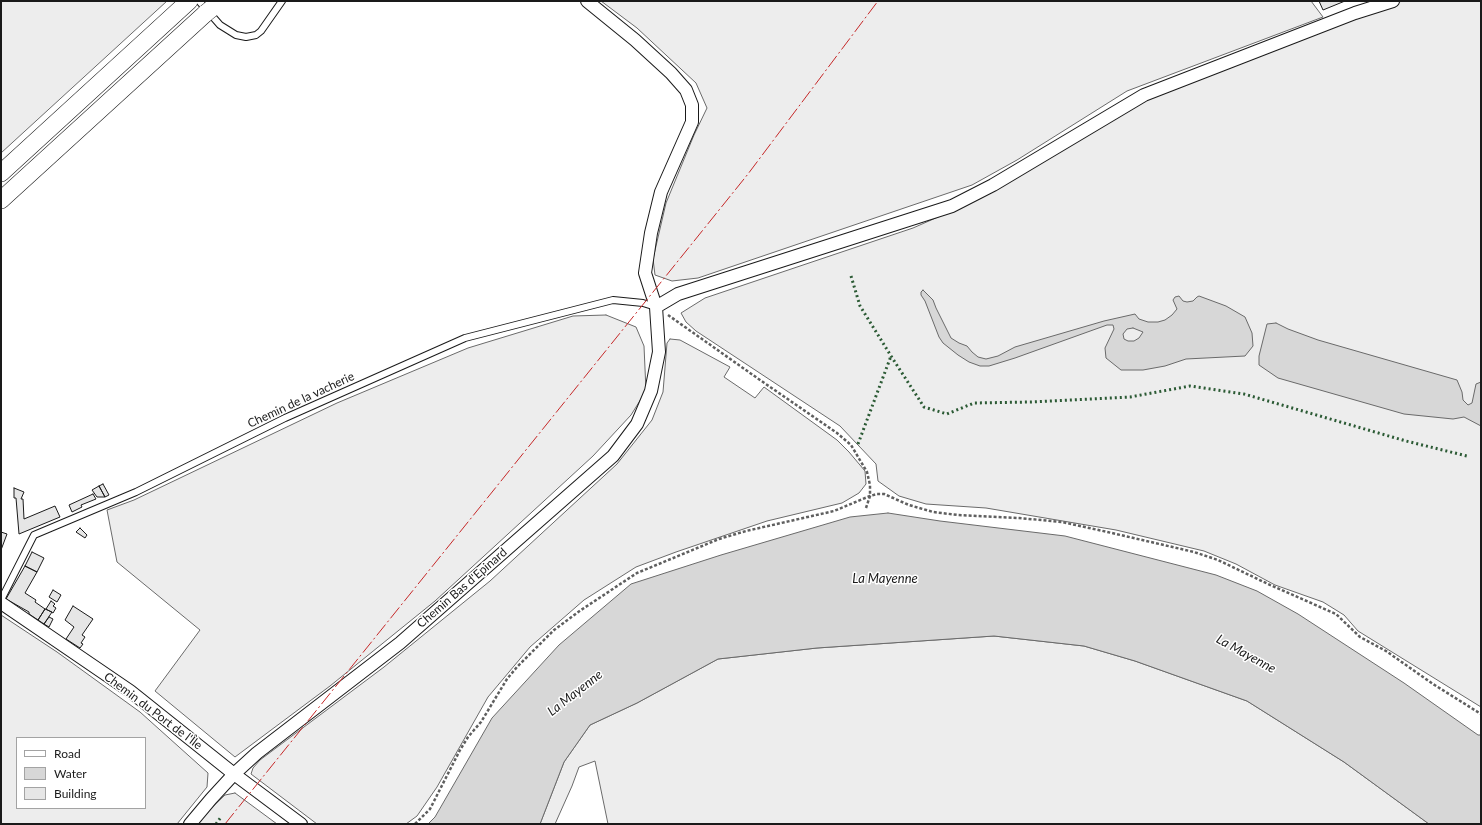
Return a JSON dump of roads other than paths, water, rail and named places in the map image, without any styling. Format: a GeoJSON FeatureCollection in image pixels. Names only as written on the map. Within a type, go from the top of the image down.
{"type":"FeatureCollection","features":[{"type":"Feature","properties":{"kind":"main road"},"geometry":{"type":"LineString","coordinates":[[1,173],[189,1]]}},
{"type":"Feature","properties":{"kind":"main road"},"geometry":{"type":"LineString","coordinates":[[1,200],[209,6]]}},
{"type":"Feature","properties":{"kind":"street","name":"Chemin Bas d'Epinard"},"geometry":{"type":"LineString","coordinates":[[190,824],[234,774],[257,753],[400,643],[613,456],[637,424],[651,391],[659,352],[656,307],[645,273],[651,233],[661,192],[692,122],[692,105],[686,90],[671,73],[635,40],[587,1]]}},
{"type":"Feature","properties":{"kind":"street"},"geometry":{"type":"LineString","coordinates":[[656,307],[678,294],[952,206],[993,185],[1144,95],[1355,13],[1393,1]]}},
{"type":"Feature","properties":{"kind":"street","name":"Chemin du Port de l'Île"},"geometry":{"type":"LineString","coordinates":[[1,603],[130,691],[234,774],[301,824]]}},
{"type":"Feature","properties":{"kind":"lane"},"geometry":{"type":"LineString","coordinates":[[209,6],[220,25],[236,35],[246,37],[256,35],[261,31],[282,1]]}},
{"type":"Feature","properties":{"kind":"lane","name":"Chemin de la vacherie"},"geometry":{"type":"LineString","coordinates":[[1,600],[34,535],[136,492],[285,418],[465,338],[613,300],[643,303],[656,307]]}},
{"type":"Feature","properties":{"kind":"water"},"geometry":{"type":"Polygon","coordinates":[[[923,290],[933,300],[951,338],[967,346],[978,357],[986,359],[998,356],[1015,347],[1104,321],[1135,314],[1139,319],[1148,322],[1165,320],[1177,309],[1173,300],[1175,297],[1179,296],[1183,301],[1187,302],[1193,301],[1199,296],[1226,306],[1245,317],[1252,333],[1253,346],[1245,356],[1186,359],[1165,366],[1143,370],[1121,370],[1106,358],[1105,348],[1114,329],[1113,325],[1107,325],[1015,358],[989,366],[980,366],[969,362],[943,343],[939,337],[921,292],[923,290]],[[1133,328],[1127,329],[1123,334],[1124,339],[1134,341],[1139,338],[1143,332],[1133,328]]]}},
{"type":"Feature","properties":{"kind":"water"},"geometry":{"type":"Polygon","coordinates":[[[1276,323],[1318,340],[1457,380],[1462,392],[1463,400],[1468,405],[1472,403],[1476,384],[1481,382],[1481,426],[1464,417],[1453,419],[1404,414],[1278,378],[1259,365],[1259,356],[1267,324],[1276,323]]]}},
{"type":"Feature","properties":{"kind":"water","name":"La Mayenne"},"geometry":{"type":"Polygon","coordinates":[[[888,513],[940,521],[1065,536],[1216,575],[1257,591],[1298,614],[1404,683],[1478,735],[1481,735],[1481,824],[1429,824],[1344,762],[1247,701],[1135,661],[1084,646],[994,636],[817,648],[718,659],[637,703],[590,725],[564,762],[540,824],[428,824],[435,817],[492,718],[559,645],[631,584],[721,555],[850,517],[888,513]]]}}]}
